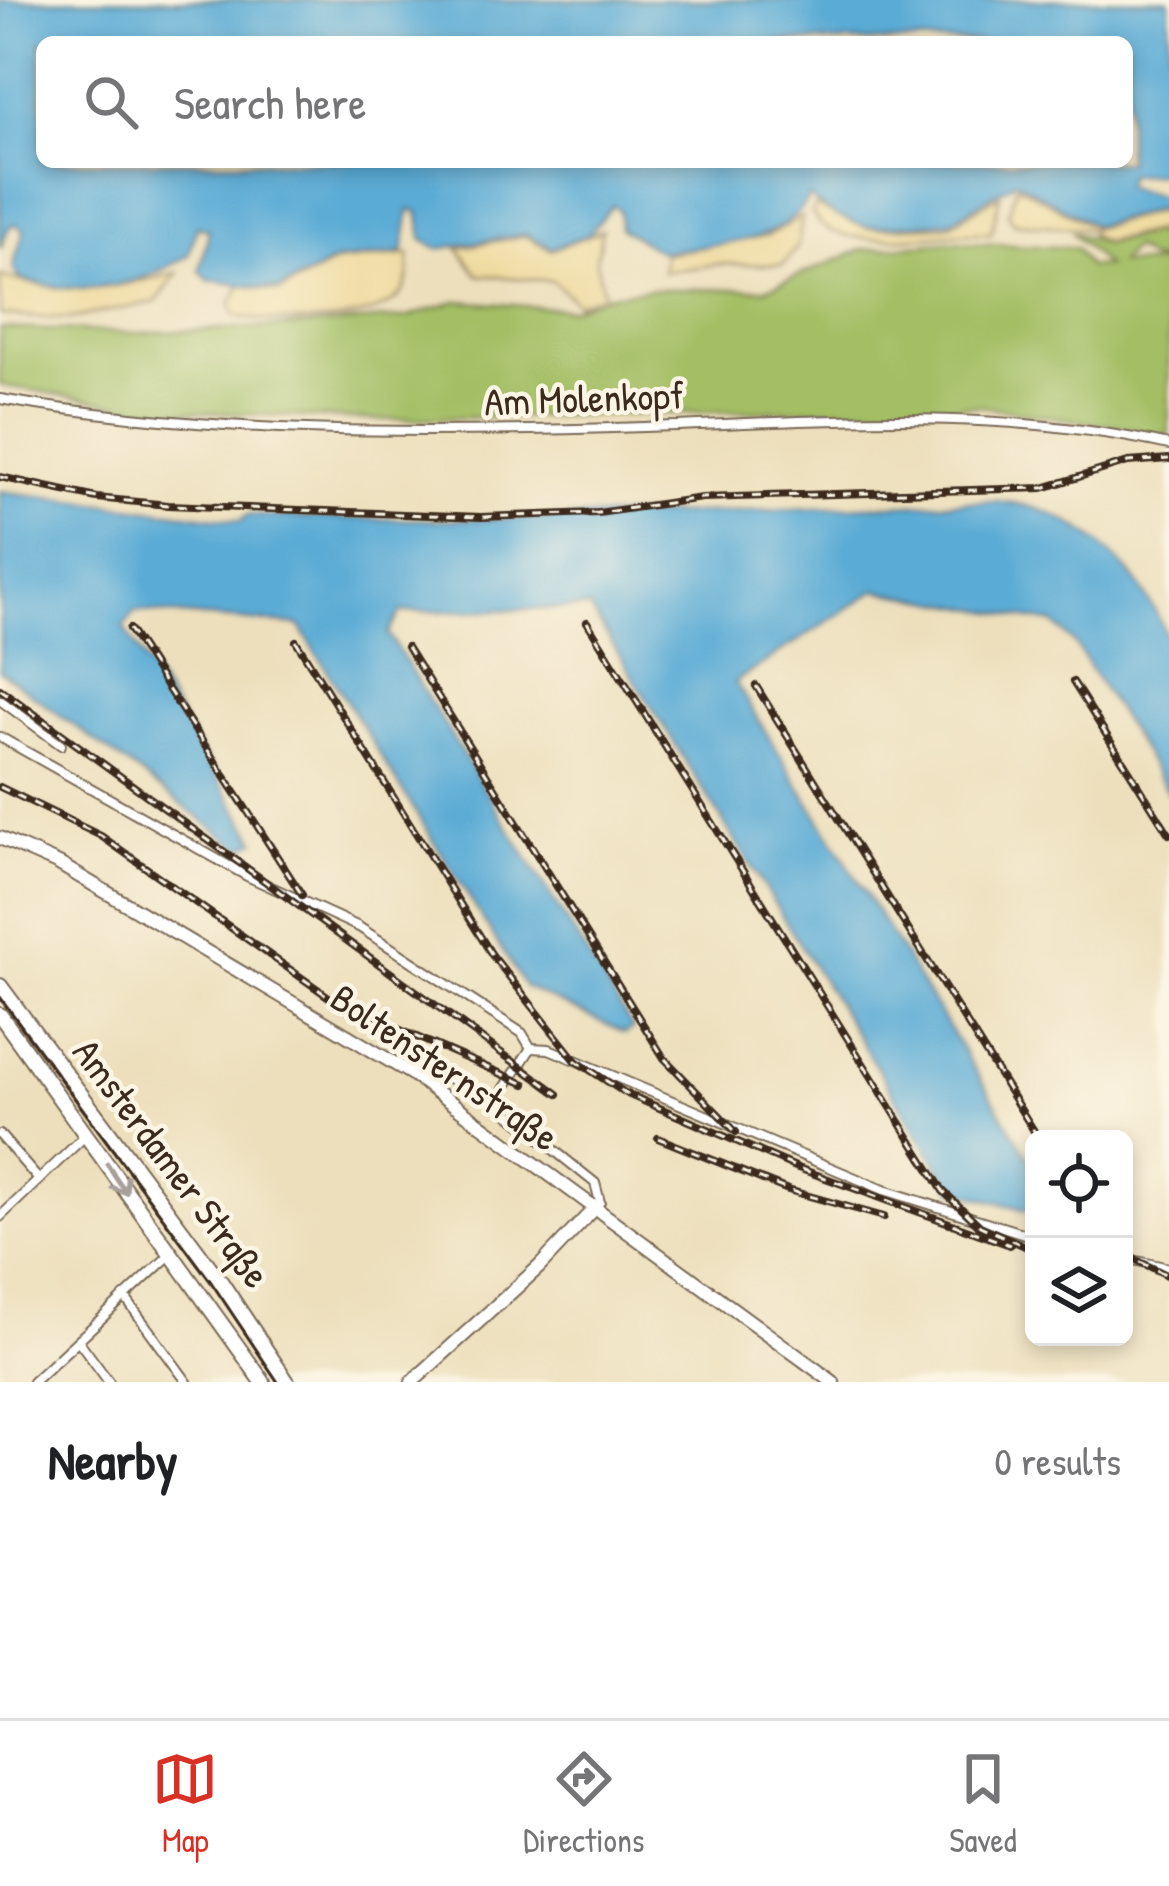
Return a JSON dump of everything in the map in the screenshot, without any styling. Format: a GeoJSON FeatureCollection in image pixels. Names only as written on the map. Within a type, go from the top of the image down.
{"type":"FeatureCollection","features":[{"type":"Feature","properties":{"kind":"main road","name":"Boltensternstraße"},"geometry":{"type":"LineString","coordinates":[[0,838],[59,864],[412,1074],[833,1382]]}},
{"type":"Feature","properties":{"kind":"main road","name":"Amsterdamer Straße"},"geometry":{"type":"LineString","coordinates":[[0,986],[262,1342],[286,1382]]}},
{"type":"Feature","properties":{"kind":"main road","name":"Amsterdamer Straße"},"geometry":{"type":"LineString","coordinates":[[0,1016],[263,1382]]}},
{"type":"Feature","properties":{"kind":"main road"},"geometry":{"type":"LineString","coordinates":[[412,1382],[539,1268],[594,1209]]}},
{"type":"Feature","properties":{"kind":"main road"},"geometry":{"type":"LineString","coordinates":[[234,1337],[243,1325],[262,1342]]}},
{"type":"Feature","properties":{"kind":"street","name":"Am Molenkopf"},"geometry":{"type":"LineString","coordinates":[[0,400],[119,419],[281,431],[437,433],[944,415],[1056,423],[1169,445]]}},
{"type":"Feature","properties":{"kind":"street"},"geometry":{"type":"LineString","coordinates":[[0,700],[61,746]]}},
{"type":"Feature","properties":{"kind":"street"},"geometry":{"type":"LineString","coordinates":[[0,737],[236,870],[359,927],[522,1033],[531,1048]]}},
{"type":"Feature","properties":{"kind":"street"},"geometry":{"type":"LineString","coordinates":[[501,1100],[531,1048]]}},
{"type":"Feature","properties":{"kind":"street"},"geometry":{"type":"LineString","coordinates":[[531,1048],[554,1051],[884,1190],[1025,1234]]}},
{"type":"Feature","properties":{"kind":"street"},"geometry":{"type":"LineString","coordinates":[[412,1074],[418,1066],[430,1066],[475,1094],[501,1100]]}},
{"type":"Feature","properties":{"kind":"street"},"geometry":{"type":"LineString","coordinates":[[501,1100],[509,1117],[584,1176],[600,1195],[594,1209]]}},
{"type":"Feature","properties":{"kind":"street"},"geometry":{"type":"LineString","coordinates":[[0,1217],[87,1134]]}},
{"type":"Feature","properties":{"kind":"street"},"geometry":{"type":"LineString","coordinates":[[0,1135],[39,1180]]}},
{"type":"Feature","properties":{"kind":"street"},"geometry":{"type":"LineString","coordinates":[[32,1382],[173,1253]]}},
{"type":"Feature","properties":{"kind":"street"},"geometry":{"type":"LineString","coordinates":[[1133,1260],[1169,1268]]}},
{"type":"Feature","properties":{"kind":"street"},"geometry":{"type":"LineString","coordinates":[[124,1296],[187,1382]]}},
{"type":"Feature","properties":{"kind":"street"},"geometry":{"type":"LineString","coordinates":[[78,1339],[109,1382]]}},
{"type":"Feature","properties":{"kind":"green space"},"geometry":{"type":"Polygon","coordinates":[[[1169,230],[1169,260],[1150,260],[1133,248],[1119,264],[1169,263],[1169,435],[980,406],[375,420],[150,410],[0,385],[0,328],[137,333],[317,325],[408,317],[457,301],[569,309],[611,294],[651,289],[766,289],[861,250],[948,242],[1076,248],[1088,267],[1106,266],[1071,232],[1104,244],[1169,230]]]}},
{"type":"Feature","properties":{"kind":"sand"},"geometry":{"type":"Polygon","coordinates":[[[1017,185],[1095,228],[1160,211],[1169,202],[1169,228],[1104,242],[1090,235],[1092,230],[1015,223],[1008,214],[1017,185]]]}},
{"type":"Feature","properties":{"kind":"sand"},"geometry":{"type":"Polygon","coordinates":[[[1000,195],[991,234],[867,238],[843,235],[824,226],[812,212],[815,206],[867,228],[948,226],[1000,195]]]}},
{"type":"Feature","properties":{"kind":"sand"},"geometry":{"type":"Polygon","coordinates":[[[802,217],[798,246],[783,265],[719,264],[663,272],[664,254],[769,235],[802,217]]]}},
{"type":"Feature","properties":{"kind":"sand"},"geometry":{"type":"Polygon","coordinates":[[[602,230],[596,260],[604,296],[577,303],[553,281],[478,275],[458,248],[525,236],[551,250],[602,230]]]}},
{"type":"Feature","properties":{"kind":"sand"},"geometry":{"type":"Polygon","coordinates":[[[409,254],[408,280],[397,298],[356,316],[276,321],[236,316],[230,305],[241,285],[279,292],[336,262],[409,254]]]}},
{"type":"Feature","properties":{"kind":"sand"},"geometry":{"type":"Polygon","coordinates":[[[178,273],[156,302],[68,319],[0,315],[0,276],[90,289],[178,273]]]}},
{"type":"Feature","properties":{"kind":"water"},"geometry":{"type":"Polygon","coordinates":[[[0,0],[1169,0],[1169,173],[1128,175],[1124,186],[1169,199],[1160,209],[1095,226],[1016,181],[949,222],[867,227],[834,215],[808,197],[797,213],[765,234],[661,252],[620,228],[619,209],[612,205],[589,234],[552,248],[526,234],[438,249],[423,239],[418,211],[410,210],[403,253],[335,261],[279,290],[208,280],[200,271],[209,230],[197,226],[189,255],[149,276],[86,288],[43,285],[20,279],[13,268],[24,230],[17,224],[9,227],[0,249],[0,0]]]}},
{"type":"Feature","properties":{"kind":"water"},"geometry":{"type":"Polygon","coordinates":[[[0,491],[240,521],[248,515],[528,518],[996,501],[1025,506],[1077,527],[1121,563],[1155,610],[1167,637],[1169,794],[1075,644],[1053,623],[876,590],[735,682],[1025,1151],[1025,1210],[953,1190],[590,608],[401,612],[388,634],[633,1028],[625,1033],[525,987],[299,625],[135,611],[124,627],[256,840],[242,849],[0,671],[0,491]]]}},
{"type":"Feature","properties":{"kind":"tram line"},"geometry":{"type":"LineString","coordinates":[[0,997],[211,1282],[278,1382]]}},
{"type":"Feature","properties":{"kind":"railway"},"geometry":{"type":"LineString","coordinates":[[0,477],[97,498],[168,505],[481,517],[598,513],[702,498],[1043,488],[1128,462],[1169,459]]}},
{"type":"Feature","properties":{"kind":"railway"},"geometry":{"type":"LineString","coordinates":[[587,622],[943,1191],[980,1226],[1025,1246]]}},
{"type":"Feature","properties":{"kind":"railway"},"geometry":{"type":"LineString","coordinates":[[129,629],[302,895]]}},
{"type":"Feature","properties":{"kind":"railway"},"geometry":{"type":"LineString","coordinates":[[296,641],[492,955],[576,1061],[625,1093],[798,1168],[1010,1245]]}},
{"type":"Feature","properties":{"kind":"railway"},"geometry":{"type":"LineString","coordinates":[[407,647],[664,1058],[736,1132]]}},
{"type":"Feature","properties":{"kind":"railway"},"geometry":{"type":"LineString","coordinates":[[1073,682],[1169,834]]}},
{"type":"Feature","properties":{"kind":"railway"},"geometry":{"type":"LineString","coordinates":[[756,686],[1033,1130]]}},
{"type":"Feature","properties":{"kind":"railway"},"geometry":{"type":"LineString","coordinates":[[0,689],[558,1094]]}},
{"type":"Feature","properties":{"kind":"railway"},"geometry":{"type":"LineString","coordinates":[[0,787],[101,836],[336,1002],[525,1084]]}},
{"type":"Feature","properties":{"kind":"railway"},"geometry":{"type":"LineString","coordinates":[[658,1138],[788,1190],[884,1217]]}},
{"type":"Feature","properties":{"kind":"railway"},"geometry":{"type":"LineString","coordinates":[[1133,1258],[1169,1276]]}}]}
